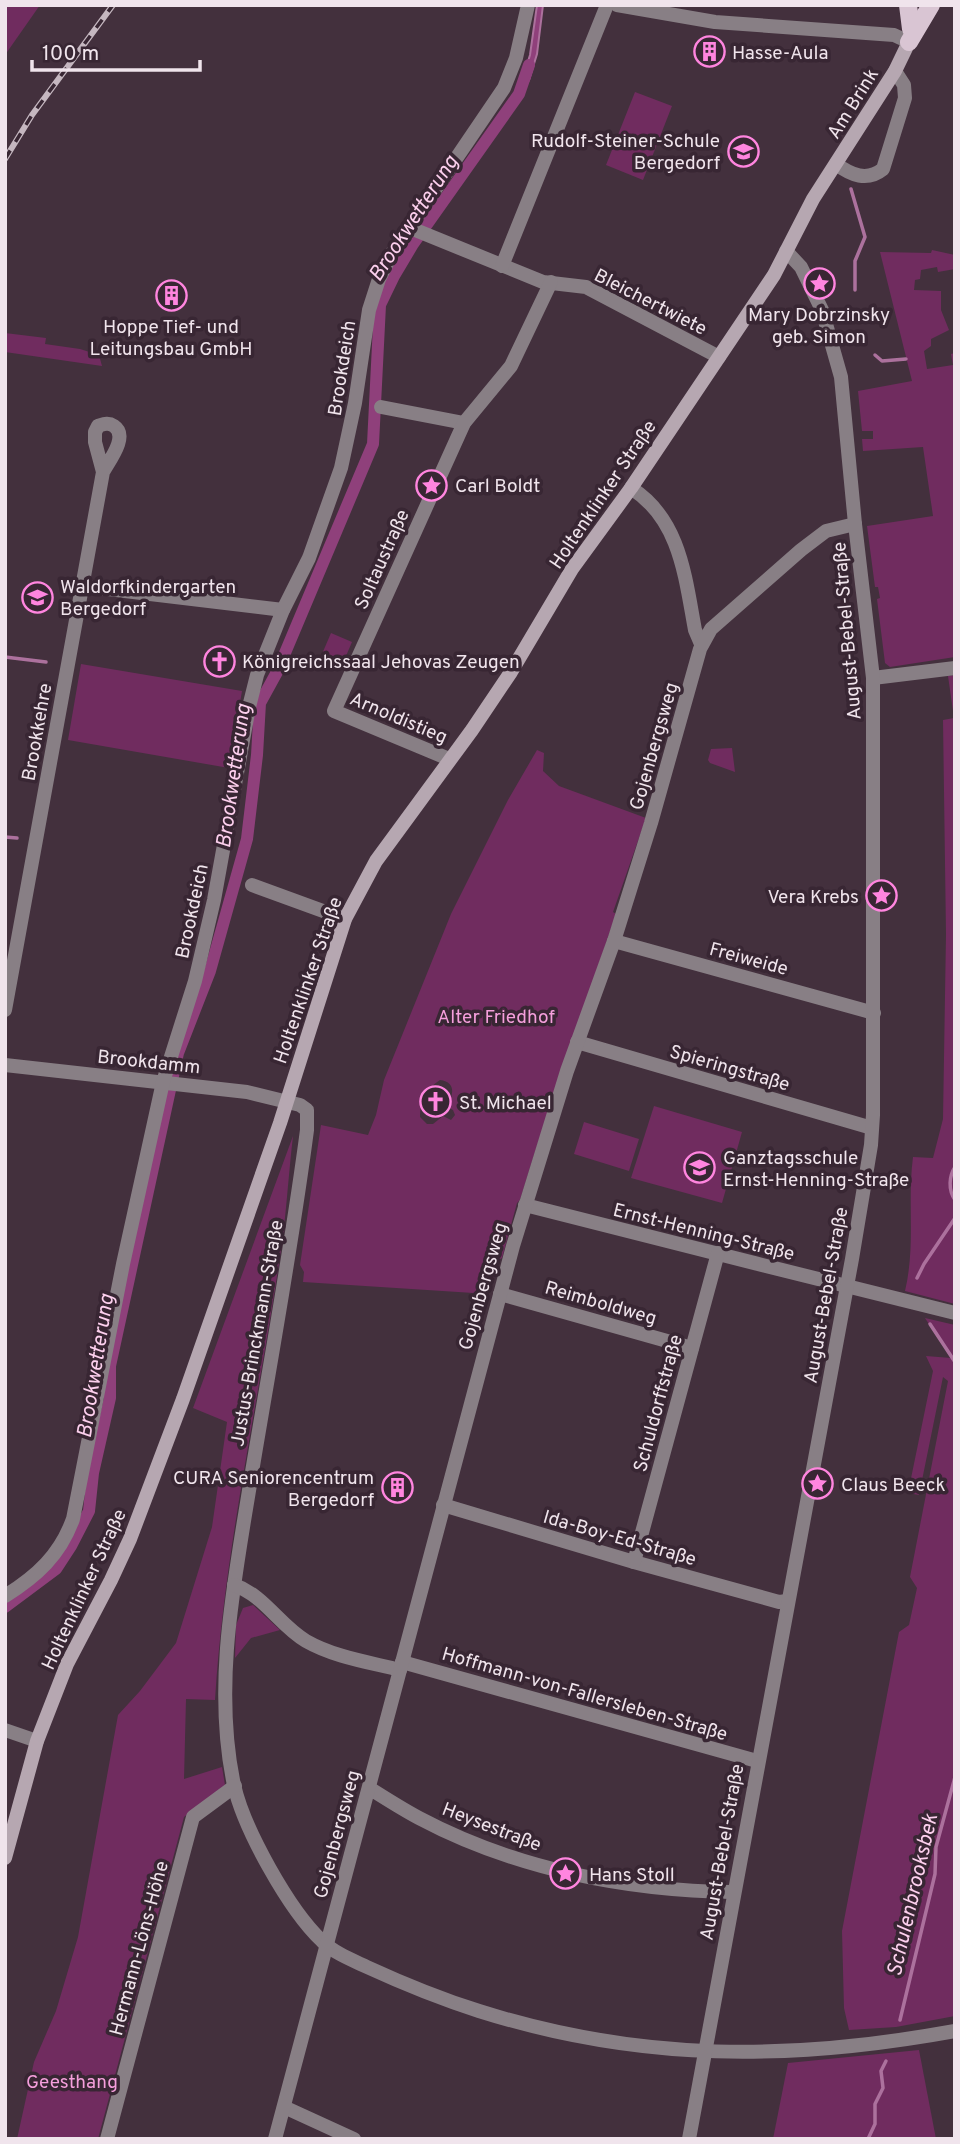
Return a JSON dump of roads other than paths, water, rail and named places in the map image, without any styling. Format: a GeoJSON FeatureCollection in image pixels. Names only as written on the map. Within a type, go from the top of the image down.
{"type":"FeatureCollection","features":[{"type":"Feature","properties":{"kind":"main road"},"geometry":{"type":"LineString","coordinates":[[908,5],[910,35]]}},
{"type":"Feature","properties":{"kind":"main road"},"geometry":{"type":"LineString","coordinates":[[910,35],[916,5]]}},
{"type":"Feature","properties":{"kind":"main road"},"geometry":{"type":"LineString","coordinates":[[910,35],[931,5]]}},
{"type":"Feature","properties":{"kind":"main road","name":"Am Brink"},"geometry":{"type":"LineString","coordinates":[[836,164],[895,71],[910,35]]}},
{"type":"Feature","properties":{"kind":"main road","name":"Holtenklinker Straße"},"geometry":{"type":"LineString","coordinates":[[5,1858],[37,1741],[67,1664],[135,1527],[183,1399],[288,1101],[308,1030],[345,919],[376,861],[511,672],[572,569],[631,488],[774,275],[813,200],[836,164]]}},
{"type":"Feature","properties":{"kind":"street","name":"Brookdeich"},"geometry":{"type":"LineString","coordinates":[[5,1596],[48,1563],[63,1543],[73,1519],[123,1264],[170,1083],[222,862],[249,707],[257,675],[283,610],[309,558],[341,468],[355,403],[372,298],[392,253],[412,229],[504,89],[516,58],[528,5]]}},
{"type":"Feature","properties":{"kind":"street"},"geometry":{"type":"LineString","coordinates":[[502,266],[607,5]]}},
{"type":"Feature","properties":{"kind":"street"},"geometry":{"type":"LineString","coordinates":[[617,5],[715,22],[910,35]]}},
{"type":"Feature","properties":{"kind":"street","name":"Am Brink"},"geometry":{"type":"LineString","coordinates":[[836,164],[848,173],[861,177],[877,174],[883,169],[905,98],[905,90],[895,71]]}},
{"type":"Feature","properties":{"kind":"street","name":"Bleichertwiete"},"geometry":{"type":"LineString","coordinates":[[412,229],[543,282],[586,287],[719,356]]}},
{"type":"Feature","properties":{"kind":"street","name":"August-Bebel-Straße"},"geometry":{"type":"LineString","coordinates":[[689,2139],[847,1286],[872,1128],[873,678],[843,391],[832,338],[811,286],[801,267],[786,251]]}},
{"type":"Feature","properties":{"kind":"street","name":"Soltaustraße"},"geometry":{"type":"LineString","coordinates":[[334,711],[464,423],[510,366],[551,282]]}},
{"type":"Feature","properties":{"kind":"street"},"geometry":{"type":"LineString","coordinates":[[381,407],[464,423]]}},
{"type":"Feature","properties":{"kind":"street","name":"Brookkehre"},"geometry":{"type":"LineString","coordinates":[[5,1010],[103,472]]}},
{"type":"Feature","properties":{"kind":"street"},"geometry":{"type":"LineString","coordinates":[[631,488],[651,502],[670,529],[695,630],[701,644]]}},
{"type":"Feature","properties":{"kind":"street","name":"Gojenbergsweg"},"geometry":{"type":"LineString","coordinates":[[275,2139],[525,1205],[577,1042],[614,941],[651,823],[701,644],[719,622],[819,536],[832,528],[855,524]]}},
{"type":"Feature","properties":{"kind":"street"},"geometry":{"type":"LineString","coordinates":[[83,586],[283,610]]}},
{"type":"Feature","properties":{"kind":"street"},"geometry":{"type":"LineString","coordinates":[[873,678],[955,668]]}},
{"type":"Feature","properties":{"kind":"street","name":"Arnoldistieg"},"geometry":{"type":"LineString","coordinates":[[334,711],[449,759]]}},
{"type":"Feature","properties":{"kind":"street"},"geometry":{"type":"LineString","coordinates":[[251,885],[345,919]]}},
{"type":"Feature","properties":{"kind":"street","name":"Freiweide"},"geometry":{"type":"LineString","coordinates":[[614,941],[874,1013]]}},
{"type":"Feature","properties":{"kind":"street","name":"Spieringstraße"},"geometry":{"type":"LineString","coordinates":[[577,1042],[872,1128]]}},
{"type":"Feature","properties":{"kind":"street","name":"Brookdamm"},"geometry":{"type":"LineString","coordinates":[[5,1065],[247,1092],[288,1101]]}},
{"type":"Feature","properties":{"kind":"street","name":"Justus-Brinckmann-Straße"},"geometry":{"type":"LineString","coordinates":[[288,1101],[305,1107],[308,1123],[288,1270],[275,1331],[234,1585],[227,1644],[226,1700],[234,1786],[253,1835],[304,1922],[325,1945],[431,1995],[504,2019],[572,2036],[635,2046],[705,2052],[782,2052],[894,2042],[955,2031]]}},
{"type":"Feature","properties":{"kind":"street","name":"Ernst-Henning-Straße"},"geometry":{"type":"LineString","coordinates":[[525,1205],[955,1313]]}},
{"type":"Feature","properties":{"kind":"street","name":"Schuldorffstraße"},"geometry":{"type":"LineString","coordinates":[[634,1562],[718,1253]]}},
{"type":"Feature","properties":{"kind":"street","name":"Reimboldweg"},"geometry":{"type":"LineString","coordinates":[[500,1294],[692,1348]]}},
{"type":"Feature","properties":{"kind":"street","name":"Ida-Boy-Ed-Straße"},"geometry":{"type":"LineString","coordinates":[[443,1505],[634,1562],[779,1602],[787,1601]]}},
{"type":"Feature","properties":{"kind":"street"},"geometry":{"type":"LineString","coordinates":[[234,1585],[249,1590],[283,1623],[307,1641],[330,1652],[401,1666]]}},
{"type":"Feature","properties":{"kind":"street","name":"Hoffmann-von-Fallersleben-Straße"},"geometry":{"type":"LineString","coordinates":[[401,1666],[757,1761]]}},
{"type":"Feature","properties":{"kind":"street"},"geometry":{"type":"LineString","coordinates":[[5,1730],[37,1741]]}},
{"type":"Feature","properties":{"kind":"street","name":"Hermann-Löns-Höhe"},"geometry":{"type":"LineString","coordinates":[[107,2139],[193,1817],[234,1786]]}},
{"type":"Feature","properties":{"kind":"street","name":"Heysestraße"},"geometry":{"type":"LineString","coordinates":[[369,1788],[419,1819],[533,1863],[601,1880],[666,1889],[734,1892]]}},
{"type":"Feature","properties":{"kind":"street"},"geometry":{"type":"LineString","coordinates":[[284,2107],[354,2139]]}},
{"type":"Feature","properties":{"kind":"waterway","name":"Brookwetterung"},"geometry":{"type":"LineString","coordinates":[[5,1607],[56,1569],[89,1511],[93,1473],[110,1398],[110,1366],[178,1053],[210,971],[247,839],[260,703],[277,672],[373,444],[380,305],[413,244],[519,94],[529,65]]}},
{"type":"Feature","properties":{"kind":"waterway","name":"Schulenbrooksbek"},"geometry":{"type":"LineString","coordinates":[[851,189],[865,237],[855,261],[855,290]]}},
{"type":"Feature","properties":{"kind":"waterway","name":"Schulenbrooksbek"},"geometry":{"type":"LineString","coordinates":[[875,355],[882,361],[906,359]]}},
{"type":"Feature","properties":{"kind":"waterway"},"geometry":{"type":"LineString","coordinates":[[5,657],[46,662]]}},
{"type":"Feature","properties":{"kind":"waterway"},"geometry":{"type":"LineString","coordinates":[[5,837],[17,838]]}},
{"type":"Feature","properties":{"kind":"waterway","name":"Schulenbrooksbek"},"geometry":{"type":"LineString","coordinates":[[955,1167],[950,1183],[955,1200]]}},
{"type":"Feature","properties":{"kind":"waterway","name":"Schulenbrooksbek"},"geometry":{"type":"LineString","coordinates":[[917,1278],[955,1218]]}},
{"type":"Feature","properties":{"kind":"waterway","name":"Schulenbrooksbek"},"geometry":{"type":"LineString","coordinates":[[930,1324],[955,1362]]}},
{"type":"Feature","properties":{"kind":"waterway","name":"Schulenbrooksbek"},"geometry":{"type":"LineString","coordinates":[[900,2020],[935,1874],[936,1847],[955,1777]]}},
{"type":"Feature","properties":{"kind":"waterway","name":"Schulenbrooksbek"},"geometry":{"type":"LineString","coordinates":[[868,2139],[875,2124],[875,2104],[883,2088],[881,2071],[886,2061]]}},
{"type":"Feature","properties":{"kind":"railway"},"geometry":{"type":"LineString","coordinates":[[5,159],[32,115],[113,5]]}},
{"type":"Feature","properties":{"kind":"place","name":"Hasse-Aula"},"geometry":{"type":"Point","coordinates":[709,52]}},
{"type":"Feature","properties":{"kind":"place","name":"Rudolf-Steiner-Schule Bergedorf"},"geometry":{"type":"Point","coordinates":[743,151]}},
{"type":"Feature","properties":{"kind":"place","name":"Mary Dobrzinsky geb. Simon"},"geometry":{"type":"Point","coordinates":[819,283]}},
{"type":"Feature","properties":{"kind":"place","name":"Hoppe Tief- und Leitungsbau GmbH"},"geometry":{"type":"Point","coordinates":[171,295]}},
{"type":"Feature","properties":{"kind":"place","name":"Carl Boldt"},"geometry":{"type":"Point","coordinates":[432,485]}},
{"type":"Feature","properties":{"kind":"place","name":"Waldorfkindergarten Bergedorf"},"geometry":{"type":"Point","coordinates":[37,597]}},
{"type":"Feature","properties":{"kind":"place","name":"Königreichssaal Jehovas Zeugen"},"geometry":{"type":"Point","coordinates":[219,661]}},
{"type":"Feature","properties":{"kind":"place","name":"Vera Krebs"},"geometry":{"type":"Point","coordinates":[882,896]}},
{"type":"Feature","properties":{"kind":"place","name":"St. Michael"},"geometry":{"type":"Point","coordinates":[436,1102]}},
{"type":"Feature","properties":{"kind":"place","name":"Ganztagsschule Ernst-Henning-Straße"},"geometry":{"type":"Point","coordinates":[700,1168]}},
{"type":"Feature","properties":{"kind":"place","name":"Claus Beeck"},"geometry":{"type":"Point","coordinates":[818,1484]}},
{"type":"Feature","properties":{"kind":"place","name":"CURA Seniorencentrum Bergedorf"},"geometry":{"type":"Point","coordinates":[397,1488]}},
{"type":"Feature","properties":{"kind":"place","name":"Hans Stoll"},"geometry":{"type":"Point","coordinates":[566,1874]}},
{"type":"Feature","properties":{"kind":"park label","name":"Alter Friedhof"},"geometry":{"type":"Point","coordinates":[496,1016]}},
{"type":"Feature","properties":{"kind":"park label","name":"Geesthang"},"geometry":{"type":"Point","coordinates":[72,2081]}}]}
